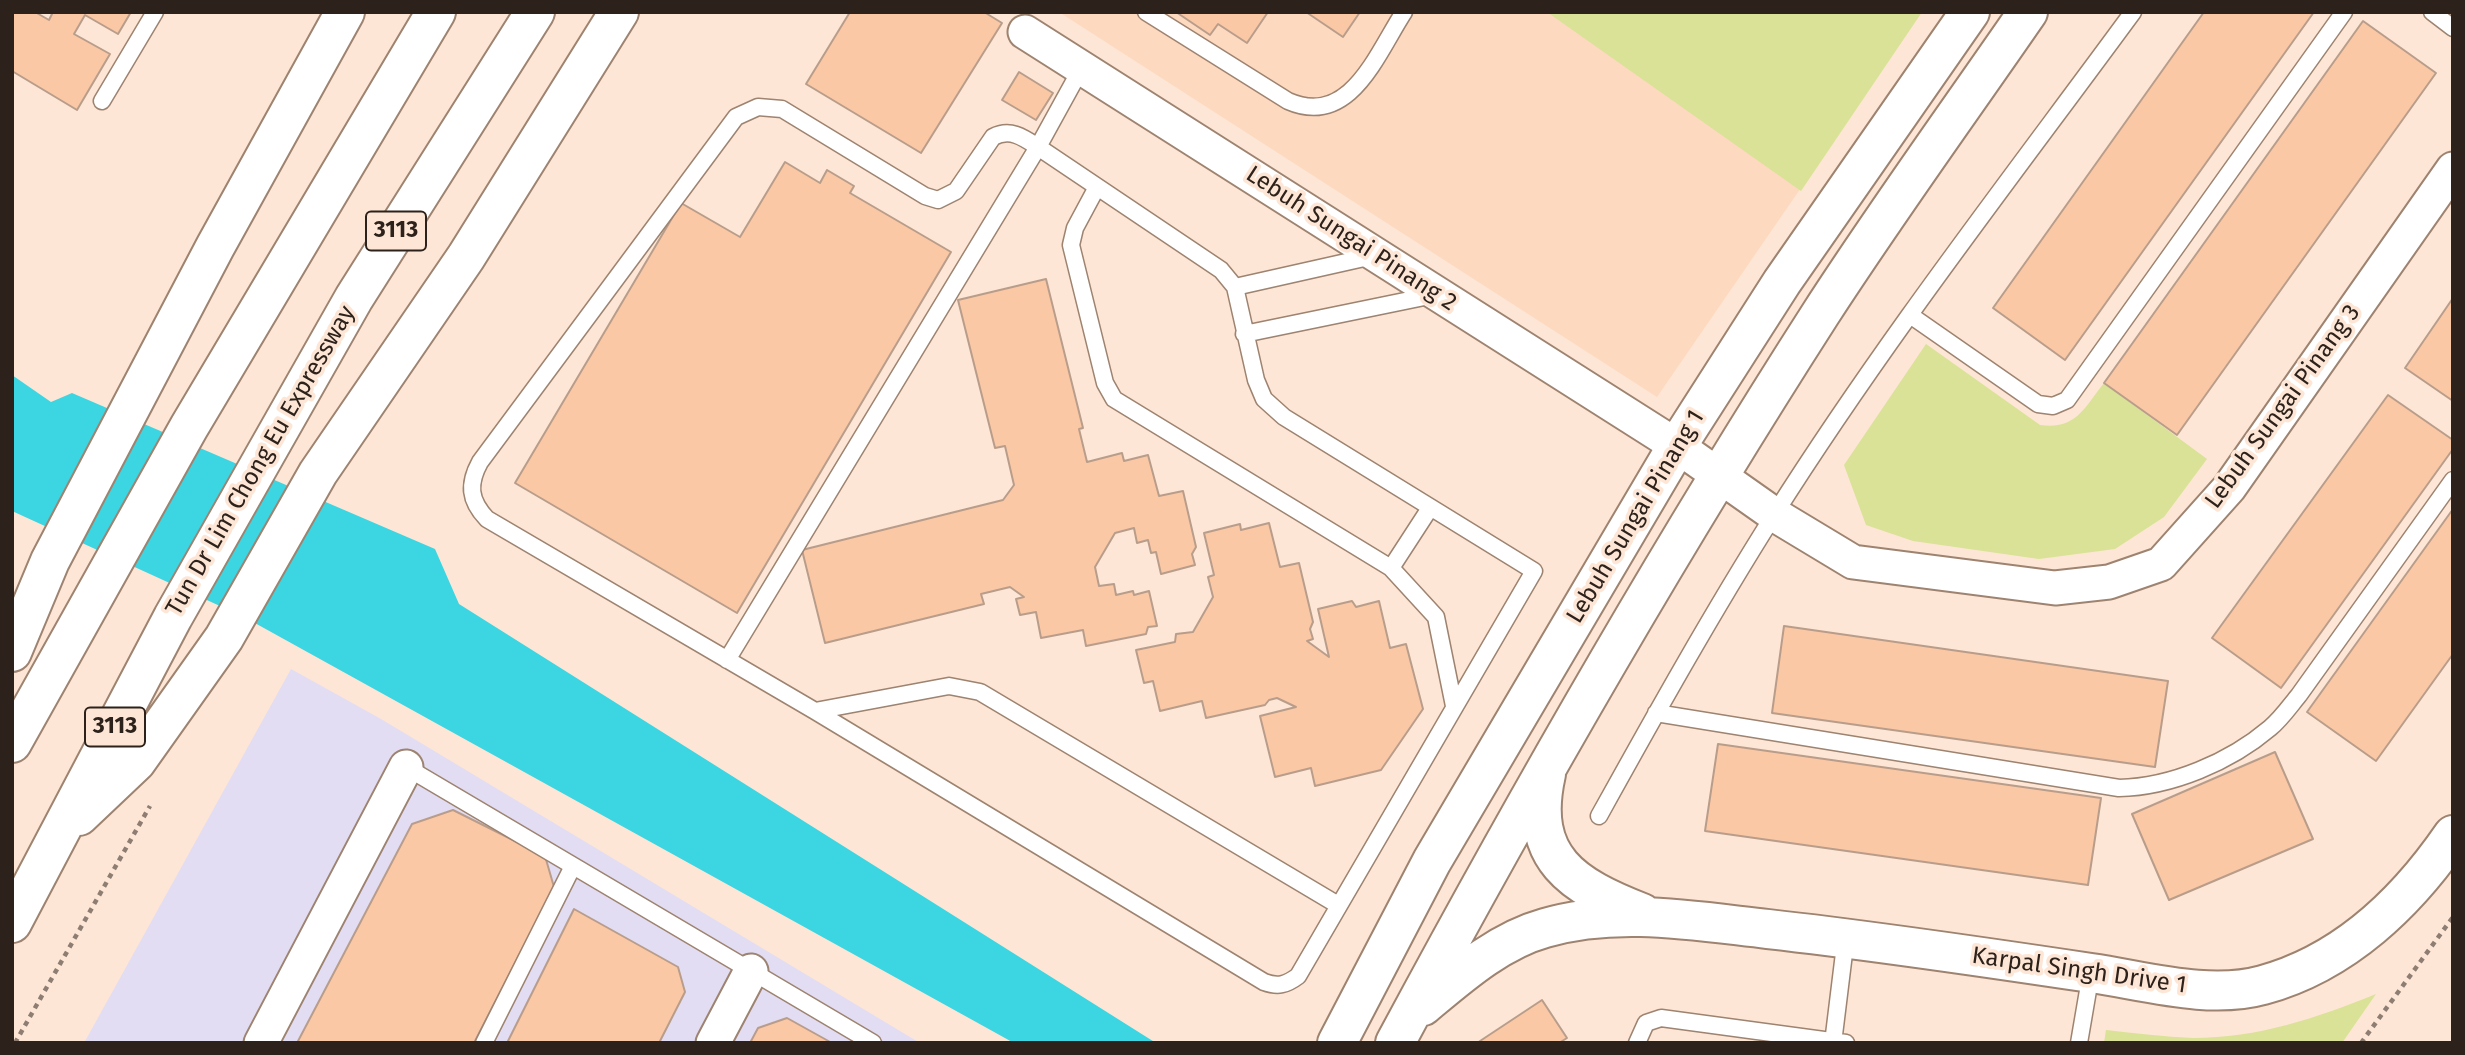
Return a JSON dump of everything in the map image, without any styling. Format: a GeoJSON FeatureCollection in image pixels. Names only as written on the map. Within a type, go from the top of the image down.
{"type":"FeatureCollection","features":[{"type":"Feature","properties":{"kind":"main road"},"geometry":{"type":"LineString","coordinates":[[12,652],[50,561],[215,247],[345,12]]}},
{"type":"Feature","properties":{"kind":"main road"},"geometry":{"type":"LineString","coordinates":[[12,743],[189,427],[436,12]]}},
{"type":"Feature","properties":{"kind":"main road","name":"Tun Dr Lim Chong Eu Expressway"},"geometry":{"type":"LineString","coordinates":[[12,923],[173,617],[354,298],[535,12]]}},
{"type":"Feature","properties":{"kind":"main road"},"geometry":{"type":"LineString","coordinates":[[57,837],[136,762],[225,638],[317,473],[466,257],[619,12]]}},
{"type":"Feature","properties":{"kind":"main road","name":"Lebuh Sungai Pinang 1"},"geometry":{"type":"LineString","coordinates":[[1337,1043],[1432,861],[1677,446],[1782,282],[1970,12]]}},
{"type":"Feature","properties":{"kind":"main road","name":"Lebuh Sungai Pinang 1"},"geometry":{"type":"LineString","coordinates":[[1401,1031],[1549,762],[1721,475],[1823,310],[2028,12]]}},
{"type":"Feature","properties":{"kind":"main road","name":"Karpal Singh Drive 1"},"geometry":{"type":"LineString","coordinates":[[1549,762],[1542,792],[1545,826],[1548,845],[1558,863],[1594,894],[1649,916]]}},
{"type":"Feature","properties":{"kind":"main road","name":"Karpal Singh Drive 1"},"geometry":{"type":"LineString","coordinates":[[1401,1031],[1476,963],[1545,928],[1649,916],[1846,937],[2169,985],[2239,990],[2306,970],[2342,951],[2402,899],[2432,866],[2453,835]]}},
{"type":"Feature","properties":{"kind":"street","name":"Lebuh Sungai Pinang 2"},"geometry":{"type":"LineString","coordinates":[[1025,32],[1721,475]]}},
{"type":"Feature","properties":{"kind":"street","name":"Lebuh Sungai Pinang 3"},"geometry":{"type":"LineString","coordinates":[[1721,475],[1774,515],[1853,562],[2055,588],[2109,582],[2161,564],[2229,488],[2453,169]]}},
{"type":"Feature","properties":{"kind":"street"},"geometry":{"type":"LineString","coordinates":[[261,1043],[406,767]]}},
{"type":"Feature","properties":{"kind":"street"},"geometry":{"type":"LineString","coordinates":[[713,1043],[751,971]]}},
{"type":"Feature","properties":{"kind":"lane"},"geometry":{"type":"LineString","coordinates":[[102,102],[155,12]]}},
{"type":"Feature","properties":{"kind":"lane"},"geometry":{"type":"LineString","coordinates":[[1146,12],[1305,109],[1324,109],[1341,102],[1354,89],[1404,12]]}},
{"type":"Feature","properties":{"kind":"lane"},"geometry":{"type":"LineString","coordinates":[[1599,816],[1656,713],[1774,515],[1910,315],[2133,12]]}},
{"type":"Feature","properties":{"kind":"lane"},"geometry":{"type":"LineString","coordinates":[[1910,315],[2038,404],[2053,406],[2067,400],[2344,12]]}},
{"type":"Feature","properties":{"kind":"lane"},"geometry":{"type":"LineString","coordinates":[[2432,12],[2453,28]]}},
{"type":"Feature","properties":{"kind":"lane"},"geometry":{"type":"LineString","coordinates":[[727,660],[1038,146],[1082,67]]}},
{"type":"Feature","properties":{"kind":"lane"},"geometry":{"type":"LineString","coordinates":[[758,107],[782,108],[925,196],[938,200],[956,191],[993,137],[1009,132],[1038,146],[1097,187],[1221,270],[1235,287],[1244,334],[1264,399],[1284,417],[1534,571],[1298,976],[1277,987],[1264,982],[815,711],[487,519],[476,507],[471,491],[472,476],[480,462],[736,117],[758,107]]}},
{"type":"Feature","properties":{"kind":"lane"},"geometry":{"type":"LineString","coordinates":[[1097,187],[1075,228],[1071,245],[1105,383],[1114,399],[1391,568],[1436,618],[1454,706]]}},
{"type":"Feature","properties":{"kind":"lane"},"geometry":{"type":"LineString","coordinates":[[1235,287],[1378,255]]}},
{"type":"Feature","properties":{"kind":"lane"},"geometry":{"type":"LineString","coordinates":[[1244,334],[1437,294]]}},
{"type":"Feature","properties":{"kind":"lane"},"geometry":{"type":"LineString","coordinates":[[1656,713],[2119,788],[2145,788],[2183,777],[2249,744],[2272,726],[2299,695],[2453,480]]}},
{"type":"Feature","properties":{"kind":"lane"},"geometry":{"type":"LineString","coordinates":[[1391,568],[1430,508]]}},
{"type":"Feature","properties":{"kind":"lane"},"geometry":{"type":"LineString","coordinates":[[815,711],[949,686],[973,689],[1338,905]]}},
{"type":"Feature","properties":{"kind":"lane"},"geometry":{"type":"LineString","coordinates":[[406,767],[873,1043]]}},
{"type":"Feature","properties":{"kind":"lane"},"geometry":{"type":"LineString","coordinates":[[484,1043],[573,866]]}},
{"type":"Feature","properties":{"kind":"lane"},"geometry":{"type":"LineString","coordinates":[[1637,1043],[1646,1023],[1661,1018],[1837,1042],[1846,937]]}},
{"type":"Feature","properties":{"kind":"lane"},"geometry":{"type":"LineString","coordinates":[[2079,1043],[2091,973]]}},
{"type":"Feature","properties":{"kind":"path"},"geometry":{"type":"LineString","coordinates":[[15,1043],[151,803]]}},
{"type":"Feature","properties":{"kind":"path"},"geometry":{"type":"LineString","coordinates":[[2361,1043],[2453,917]]}},
{"type":"Feature","properties":{"kind":"shaded area"},"geometry":{"type":"Polygon","coordinates":[[[1059,12],[1922,12],[1657,397],[1059,12]]]}},
{"type":"Feature","properties":{"kind":"shaded area"},"geometry":{"type":"Polygon","coordinates":[[[291,669],[381,719],[920,1043],[84,1043],[291,669]]]}},
{"type":"Feature","properties":{"kind":"green space"},"geometry":{"type":"Polygon","coordinates":[[[1547,12],[1922,12],[1801,191],[1547,12]]]}},
{"type":"Feature","properties":{"kind":"green space"},"geometry":{"type":"Polygon","coordinates":[[[1926,344],[2040,425],[2052,426],[2071,420],[2084,409],[2104,383],[2207,459],[2164,517],[2115,549],[2039,559],[1913,541],[1866,525],[1844,465],[1926,344]]]}},
{"type":"Feature","properties":{"kind":"green space"},"geometry":{"type":"Polygon","coordinates":[[[2376,994],[2342,1043],[2104,1043],[2106,1030],[2193,1038],[2264,1030],[2332,1011],[2376,994]]]}},
{"type":"Feature","properties":{"kind":"water"},"geometry":{"type":"Polygon","coordinates":[[[12,375],[51,402],[72,393],[435,549],[459,604],[1156,1043],[1014,1043],[244,617],[12,511],[12,375]]]}},
{"type":"Feature","properties":{"kind":"building"},"geometry":{"type":"Polygon","coordinates":[[[12,12],[35,12],[49,20],[53,12],[131,12],[118,34],[85,15],[74,34],[110,54],[77,110],[12,71],[12,12]]]}},
{"type":"Feature","properties":{"kind":"building"},"geometry":{"type":"Polygon","coordinates":[[[850,12],[984,12],[1002,23],[921,153],[806,84],[850,12]]]}},
{"type":"Feature","properties":{"kind":"building"},"geometry":{"type":"Polygon","coordinates":[[[1176,12],[1268,12],[1247,43],[1218,24],[1210,35],[1176,12]]]}},
{"type":"Feature","properties":{"kind":"building"},"geometry":{"type":"Polygon","coordinates":[[[1306,12],[1360,12],[1343,37],[1306,12]]]}},
{"type":"Feature","properties":{"kind":"building"},"geometry":{"type":"Polygon","coordinates":[[[2204,12],[2314,12],[2065,360],[1993,308],[2204,12]]]}},
{"type":"Feature","properties":{"kind":"building"},"geometry":{"type":"Polygon","coordinates":[[[2363,21],[2436,73],[2177,435],[2104,383],[2363,21]]]}},
{"type":"Feature","properties":{"kind":"building"},"geometry":{"type":"Polygon","coordinates":[[[1019,72],[1053,93],[1036,120],[1002,100],[1019,72]]]}},
{"type":"Feature","properties":{"kind":"building"},"geometry":{"type":"Polygon","coordinates":[[[785,162],[820,183],[827,170],[854,186],[850,193],[951,252],[737,613],[515,483],[681,203],[740,237],[785,162]]]}},
{"type":"Feature","properties":{"kind":"building"},"geometry":{"type":"Polygon","coordinates":[[[1046,279],[1083,428],[1079,429],[1087,462],[1122,453],[1124,461],[1148,455],[1159,496],[1183,491],[1196,547],[1192,554],[1195,565],[1161,574],[1156,552],[1151,553],[1148,540],[1137,543],[1134,528],[1115,533],[1095,567],[1099,586],[1114,584],[1116,595],[1133,591],[1134,595],[1149,591],[1157,626],[1148,627],[1146,634],[1086,646],[1083,630],[1041,638],[1036,612],[1020,615],[1016,599],[1024,597],[1010,587],[981,594],[984,604],[825,643],[802,550],[1003,500],[1014,485],[1005,446],[995,448],[958,300],[1046,279]]]}},
{"type":"Feature","properties":{"kind":"building"},"geometry":{"type":"Polygon","coordinates":[[[2453,298],[2453,401],[2405,368],[2453,298]]]}},
{"type":"Feature","properties":{"kind":"building"},"geometry":{"type":"Polygon","coordinates":[[[2388,395],[2453,440],[2453,449],[2281,688],[2212,638],[2388,395]]]}},
{"type":"Feature","properties":{"kind":"building"},"geometry":{"type":"Polygon","coordinates":[[[2453,509],[2453,654],[2376,761],[2307,712],[2453,509]]]}},
{"type":"Feature","properties":{"kind":"building"},"geometry":{"type":"Polygon","coordinates":[[[1269,523],[1280,567],[1299,563],[1313,622],[1310,629],[1313,639],[1307,641],[1329,657],[1318,609],[1352,601],[1356,607],[1379,601],[1390,648],[1406,644],[1423,709],[1381,770],[1315,786],[1311,768],[1275,777],[1260,716],[1296,707],[1277,698],[1269,700],[1265,705],[1206,718],[1202,701],[1160,711],[1153,681],[1144,683],[1136,650],[1175,642],[1176,634],[1193,632],[1213,597],[1208,577],[1214,575],[1204,533],[1240,524],[1241,530],[1269,523]]]}},
{"type":"Feature","properties":{"kind":"building"},"geometry":{"type":"Polygon","coordinates":[[[1784,626],[2168,681],[2155,767],[1772,713],[1784,626]]]}},
{"type":"Feature","properties":{"kind":"building"},"geometry":{"type":"Polygon","coordinates":[[[1718,744],[2101,798],[2088,885],[1705,831],[1718,744]]]}},
{"type":"Feature","properties":{"kind":"building"},"geometry":{"type":"Polygon","coordinates":[[[2275,752],[2313,839],[2169,900],[2132,814],[2275,752]]]}},
{"type":"Feature","properties":{"kind":"building"},"geometry":{"type":"Polygon","coordinates":[[[453,810],[545,856],[554,887],[474,1043],[297,1043],[412,824],[453,810]]]}},
{"type":"Feature","properties":{"kind":"building"},"geometry":{"type":"Polygon","coordinates":[[[574,909],[678,967],[685,992],[659,1043],[507,1043],[574,909]]]}},
{"type":"Feature","properties":{"kind":"building"},"geometry":{"type":"Polygon","coordinates":[[[1542,1000],[1567,1038],[1559,1043],[1477,1043],[1542,1000]]]}},
{"type":"Feature","properties":{"kind":"building"},"geometry":{"type":"Polygon","coordinates":[[[787,1018],[832,1043],[750,1043],[758,1028],[787,1018]]]}}]}
